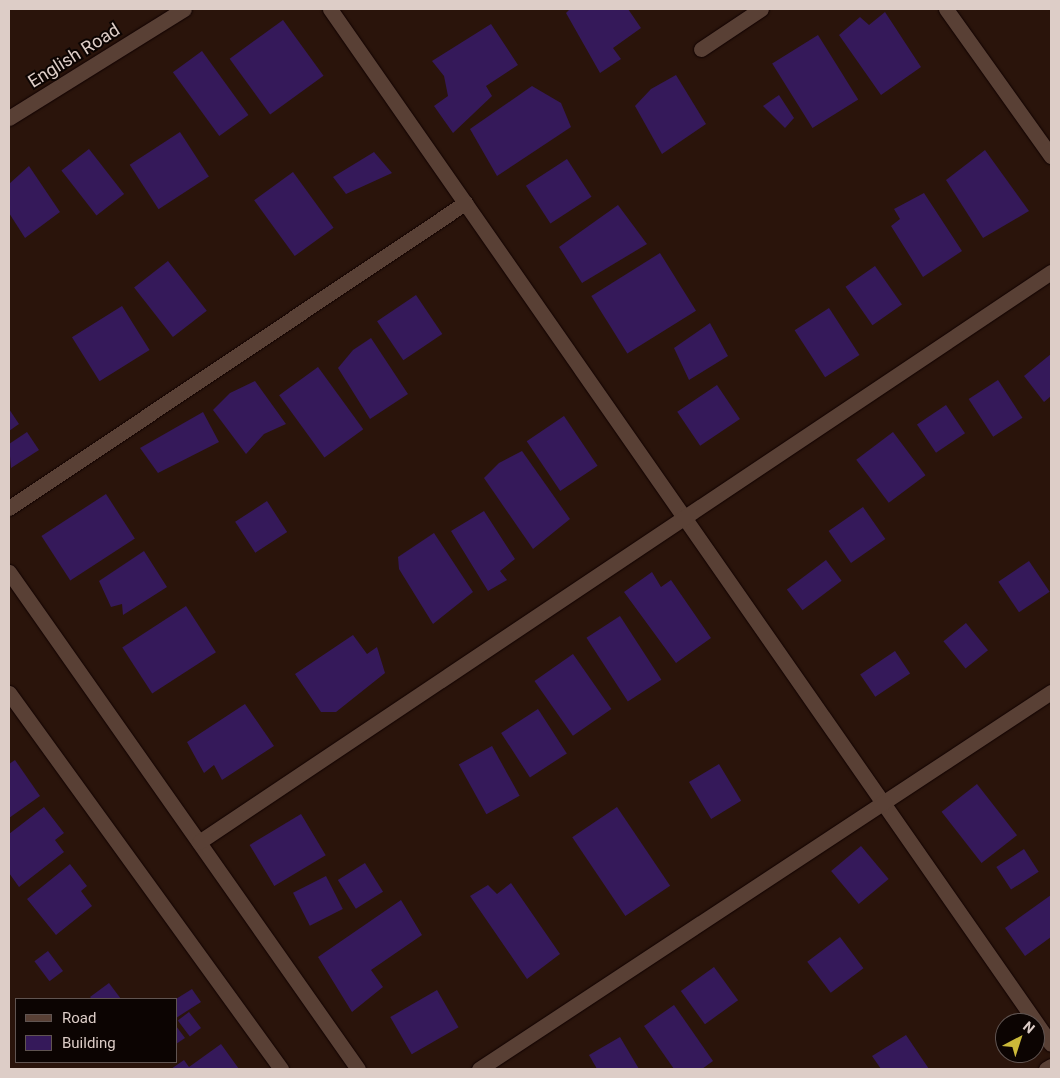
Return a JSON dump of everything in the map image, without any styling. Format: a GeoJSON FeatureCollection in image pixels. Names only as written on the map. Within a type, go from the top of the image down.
{"type":"FeatureCollection","features":[{"type":"Feature","properties":{"kind":"street","name":"English Road"},"geometry":{"type":"LineString","coordinates":[[9,118],[184,9]]}},
{"type":"Feature","properties":{"kind":"street"},"geometry":{"type":"LineString","coordinates":[[330,9],[1051,1044]]}},
{"type":"Feature","properties":{"kind":"street"},"geometry":{"type":"LineString","coordinates":[[701,49],[762,9]]}},
{"type":"Feature","properties":{"kind":"street"},"geometry":{"type":"LineString","coordinates":[[946,9],[1051,156]]}},
{"type":"Feature","properties":{"kind":"street"},"geometry":{"type":"LineString","coordinates":[[9,508],[465,203]]}},
{"type":"Feature","properties":{"kind":"street"},"geometry":{"type":"LineString","coordinates":[[199,842],[1051,272]]}},
{"type":"Feature","properties":{"kind":"street"},"geometry":{"type":"LineString","coordinates":[[9,572],[358,1069]]}},
{"type":"Feature","properties":{"kind":"street"},"geometry":{"type":"LineString","coordinates":[[479,1069],[1051,692]]}},
{"type":"Feature","properties":{"kind":"street"},"geometry":{"type":"LineString","coordinates":[[9,693],[282,1069]]}},
{"type":"Feature","properties":{"kind":"street"},"geometry":{"type":"LineString","coordinates":[[1046,1069],[1051,1066]]}},
{"type":"Feature","properties":{"kind":"building"},"geometry":{"type":"Polygon","coordinates":[[[570,9],[628,9],[641,28],[613,48],[621,59],[600,73],[566,13],[570,9]]]}},
{"type":"Feature","properties":{"kind":"building"},"geometry":{"type":"Polygon","coordinates":[[[885,12],[921,67],[881,95],[839,35],[860,17],[869,25],[885,12]]]}},
{"type":"Feature","properties":{"kind":"building"},"geometry":{"type":"Polygon","coordinates":[[[283,20],[324,76],[270,115],[230,59],[283,20]]]}},
{"type":"Feature","properties":{"kind":"building"},"geometry":{"type":"Polygon","coordinates":[[[491,24],[518,65],[486,86],[492,96],[453,133],[434,106],[448,96],[444,76],[432,61],[491,24]]]}},
{"type":"Feature","properties":{"kind":"building"},"geometry":{"type":"Polygon","coordinates":[[[818,35],[858,99],[812,128],[772,64],[818,35]]]}},
{"type":"Feature","properties":{"kind":"building"},"geometry":{"type":"Polygon","coordinates":[[[202,51],[248,115],[219,136],[173,72],[202,51]]]}},
{"type":"Feature","properties":{"kind":"building"},"geometry":{"type":"Polygon","coordinates":[[[676,75],[706,124],[662,154],[635,106],[651,89],[676,75]]]}},
{"type":"Feature","properties":{"kind":"building"},"geometry":{"type":"Polygon","coordinates":[[[532,86],[561,103],[571,127],[497,176],[470,129],[532,86]]]}},
{"type":"Feature","properties":{"kind":"building"},"geometry":{"type":"Polygon","coordinates":[[[779,95],[794,118],[785,128],[763,106],[779,95]]]}},
{"type":"Feature","properties":{"kind":"building"},"geometry":{"type":"Polygon","coordinates":[[[180,132],[209,176],[159,209],[130,165],[180,132]]]}},
{"type":"Feature","properties":{"kind":"building"},"geometry":{"type":"Polygon","coordinates":[[[89,149],[124,194],[97,215],[61,171],[89,149]]]}},
{"type":"Feature","properties":{"kind":"building"},"geometry":{"type":"Polygon","coordinates":[[[985,150],[1029,211],[983,238],[946,180],[985,150]]]}},
{"type":"Feature","properties":{"kind":"building"},"geometry":{"type":"Polygon","coordinates":[[[374,152],[392,173],[346,194],[333,177],[374,152]]]}},
{"type":"Feature","properties":{"kind":"building"},"geometry":{"type":"Polygon","coordinates":[[[567,159],[592,197],[550,223],[526,186],[567,159]]]}},
{"type":"Feature","properties":{"kind":"building"},"geometry":{"type":"Polygon","coordinates":[[[29,166],[60,212],[25,238],[9,213],[9,184],[29,166]]]}},
{"type":"Feature","properties":{"kind":"building"},"geometry":{"type":"Polygon","coordinates":[[[293,172],[334,228],[295,256],[254,200],[293,172]]]}},
{"type":"Feature","properties":{"kind":"building"},"geometry":{"type":"Polygon","coordinates":[[[924,193],[962,251],[923,277],[891,226],[900,219],[894,209],[924,193]]]}},
{"type":"Feature","properties":{"kind":"building"},"geometry":{"type":"Polygon","coordinates":[[[618,205],[647,244],[582,283],[559,247],[618,205]]]}},
{"type":"Feature","properties":{"kind":"building"},"geometry":{"type":"Polygon","coordinates":[[[660,253],[696,311],[627,354],[591,296],[660,253]]]}},
{"type":"Feature","properties":{"kind":"building"},"geometry":{"type":"Polygon","coordinates":[[[168,261],[207,311],[173,337],[134,287],[168,261]]]}},
{"type":"Feature","properties":{"kind":"building"},"geometry":{"type":"Polygon","coordinates":[[[875,266],[902,305],[872,325],[846,287],[875,266]]]}},
{"type":"Feature","properties":{"kind":"building"},"geometry":{"type":"Polygon","coordinates":[[[416,295],[442,334],[403,360],[377,321],[416,295]]]}},
{"type":"Feature","properties":{"kind":"building"},"geometry":{"type":"Polygon","coordinates":[[[122,306],[150,350],[100,381],[72,337],[122,306]]]}},
{"type":"Feature","properties":{"kind":"building"},"geometry":{"type":"Polygon","coordinates":[[[829,308],[859,355],[825,377],[795,330],[829,308]]]}},
{"type":"Feature","properties":{"kind":"building"},"geometry":{"type":"Polygon","coordinates":[[[710,323],[728,356],[689,380],[674,348],[710,323]]]}},
{"type":"Feature","properties":{"kind":"building"},"geometry":{"type":"Polygon","coordinates":[[[371,338],[408,394],[370,419],[338,368],[353,350],[371,338]]]}},
{"type":"Feature","properties":{"kind":"building"},"geometry":{"type":"Polygon","coordinates":[[[1051,354],[1051,396],[1044,402],[1024,376],[1051,354]]]}},
{"type":"Feature","properties":{"kind":"building"},"geometry":{"type":"Polygon","coordinates":[[[318,367],[363,429],[324,458],[279,395],[318,367]]]}},
{"type":"Feature","properties":{"kind":"building"},"geometry":{"type":"Polygon","coordinates":[[[998,380],[1023,418],[993,437],[969,399],[998,380]]]}},
{"type":"Feature","properties":{"kind":"building"},"geometry":{"type":"Polygon","coordinates":[[[255,381],[286,424],[264,434],[246,454],[213,410],[230,393],[255,381]]]}},
{"type":"Feature","properties":{"kind":"building"},"geometry":{"type":"Polygon","coordinates":[[[717,385],[740,419],[700,446],[677,412],[717,385]]]}},
{"type":"Feature","properties":{"kind":"building"},"geometry":{"type":"Polygon","coordinates":[[[946,405],[965,433],[936,453],[917,425],[946,405]]]}},
{"type":"Feature","properties":{"kind":"building"},"geometry":{"type":"Polygon","coordinates":[[[9,409],[19,424],[9,431],[9,409]]]}},
{"type":"Feature","properties":{"kind":"building"},"geometry":{"type":"Polygon","coordinates":[[[203,412],[219,442],[158,473],[140,448],[203,412]]]}},
{"type":"Feature","properties":{"kind":"building"},"geometry":{"type":"Polygon","coordinates":[[[564,416],[598,466],[560,491],[527,441],[564,416]]]}},
{"type":"Feature","properties":{"kind":"building"},"geometry":{"type":"Polygon","coordinates":[[[27,432],[39,450],[11,468],[9,444],[27,432]]]}},
{"type":"Feature","properties":{"kind":"building"},"geometry":{"type":"Polygon","coordinates":[[[893,432],[925,475],[889,503],[856,460],[893,432]]]}},
{"type":"Feature","properties":{"kind":"building"},"geometry":{"type":"Polygon","coordinates":[[[522,451],[570,519],[533,549],[484,478],[499,463],[522,451]]]}},
{"type":"Feature","properties":{"kind":"building"},"geometry":{"type":"Polygon","coordinates":[[[106,494],[135,538],[70,580],[41,536],[106,494]]]}},
{"type":"Feature","properties":{"kind":"building"},"geometry":{"type":"Polygon","coordinates":[[[267,501],[287,532],[255,553],[235,522],[267,501]]]}},
{"type":"Feature","properties":{"kind":"building"},"geometry":{"type":"Polygon","coordinates":[[[863,507],[885,539],[851,563],[829,531],[863,507]]]}},
{"type":"Feature","properties":{"kind":"building"},"geometry":{"type":"Polygon","coordinates":[[[484,511],[515,559],[500,571],[507,580],[488,591],[451,531],[484,511]]]}},
{"type":"Feature","properties":{"kind":"building"},"geometry":{"type":"Polygon","coordinates":[[[434,533],[473,592],[433,624],[399,569],[398,557],[434,533]]]}},
{"type":"Feature","properties":{"kind":"building"},"geometry":{"type":"Polygon","coordinates":[[[144,551],[167,587],[123,615],[122,604],[111,607],[99,581],[144,551]]]}},
{"type":"Feature","properties":{"kind":"building"},"geometry":{"type":"Polygon","coordinates":[[[826,560],[842,581],[803,610],[787,589],[826,560]]]}},
{"type":"Feature","properties":{"kind":"building"},"geometry":{"type":"Polygon","coordinates":[[[1029,561],[1050,592],[1019,612],[998,582],[1029,561]]]}},
{"type":"Feature","properties":{"kind":"building"},"geometry":{"type":"Polygon","coordinates":[[[652,572],[661,587],[671,580],[711,638],[676,663],[624,592],[652,572]]]}},
{"type":"Feature","properties":{"kind":"building"},"geometry":{"type":"Polygon","coordinates":[[[186,606],[216,652],[152,694],[122,647],[186,606]]]}},
{"type":"Feature","properties":{"kind":"building"},"geometry":{"type":"Polygon","coordinates":[[[620,616],[661,680],[628,702],[586,638],[620,616]]]}},
{"type":"Feature","properties":{"kind":"building"},"geometry":{"type":"Polygon","coordinates":[[[966,623],[988,650],[965,668],[943,641],[966,623]]]}},
{"type":"Feature","properties":{"kind":"building"},"geometry":{"type":"Polygon","coordinates":[[[353,635],[367,654],[377,647],[385,673],[336,712],[321,712],[295,674],[353,635]]]}},
{"type":"Feature","properties":{"kind":"building"},"geometry":{"type":"Polygon","coordinates":[[[895,651],[910,673],[875,697],[860,674],[895,651]]]}},
{"type":"Feature","properties":{"kind":"building"},"geometry":{"type":"Polygon","coordinates":[[[573,654],[611,709],[573,736],[534,681],[573,654]]]}},
{"type":"Feature","properties":{"kind":"building"},"geometry":{"type":"Polygon","coordinates":[[[245,704],[274,746],[222,780],[214,765],[204,773],[187,742],[245,704]]]}},
{"type":"Feature","properties":{"kind":"building"},"geometry":{"type":"Polygon","coordinates":[[[538,709],[567,753],[530,777],[501,733],[538,709]]]}},
{"type":"Feature","properties":{"kind":"building"},"geometry":{"type":"Polygon","coordinates":[[[492,746],[520,796],[486,814],[459,764],[492,746]]]}},
{"type":"Feature","properties":{"kind":"building"},"geometry":{"type":"Polygon","coordinates":[[[15,760],[40,796],[9,818],[9,764],[15,760]]]}},
{"type":"Feature","properties":{"kind":"building"},"geometry":{"type":"Polygon","coordinates":[[[719,764],[741,801],[711,819],[689,782],[719,764]]]}},
{"type":"Feature","properties":{"kind":"building"},"geometry":{"type":"Polygon","coordinates":[[[977,784],[1017,835],[982,863],[942,812],[977,784]]]}},
{"type":"Feature","properties":{"kind":"building"},"geometry":{"type":"Polygon","coordinates":[[[44,807],[64,833],[55,840],[64,852],[19,887],[9,873],[9,834],[44,807]]]}},
{"type":"Feature","properties":{"kind":"building"},"geometry":{"type":"Polygon","coordinates":[[[617,807],[670,886],[625,916],[572,837],[617,807]]]}},
{"type":"Feature","properties":{"kind":"building"},"geometry":{"type":"Polygon","coordinates":[[[301,814],[326,855],[274,886],[250,845],[301,814]]]}},
{"type":"Feature","properties":{"kind":"building"},"geometry":{"type":"Polygon","coordinates":[[[861,846],[889,879],[859,904],[831,871],[861,846]]]}},
{"type":"Feature","properties":{"kind":"building"},"geometry":{"type":"Polygon","coordinates":[[[1024,849],[1039,872],[1011,890],[996,867],[1024,849]]]}},
{"type":"Feature","properties":{"kind":"building"},"geometry":{"type":"Polygon","coordinates":[[[365,863],[383,892],[356,909],[338,880],[365,863]]]}},
{"type":"Feature","properties":{"kind":"building"},"geometry":{"type":"Polygon","coordinates":[[[70,864],[87,886],[81,891],[92,906],[56,935],[27,899],[70,864]]]}},
{"type":"Feature","properties":{"kind":"building"},"geometry":{"type":"Polygon","coordinates":[[[326,876],[343,909],[310,926],[293,893],[326,876]]]}},
{"type":"Feature","properties":{"kind":"building"},"geometry":{"type":"Polygon","coordinates":[[[511,883],[560,954],[527,979],[470,896],[488,885],[497,894],[511,883]]]}},
{"type":"Feature","properties":{"kind":"building"},"geometry":{"type":"Polygon","coordinates":[[[1051,895],[1051,937],[1025,956],[1005,928],[1051,895]]]}},
{"type":"Feature","properties":{"kind":"building"},"geometry":{"type":"Polygon","coordinates":[[[401,900],[422,935],[371,970],[383,987],[352,1012],[318,957],[401,900]]]}},
{"type":"Feature","properties":{"kind":"building"},"geometry":{"type":"Polygon","coordinates":[[[840,937],[863,968],[831,993],[807,962],[840,937]]]}},
{"type":"Feature","properties":{"kind":"building"},"geometry":{"type":"Polygon","coordinates":[[[48,951],[63,971],[49,981],[34,961],[48,951]]]}},
{"type":"Feature","properties":{"kind":"building"},"geometry":{"type":"Polygon","coordinates":[[[714,967],[738,1000],[705,1024],[681,991],[714,967]]]}},
{"type":"Feature","properties":{"kind":"building"},"geometry":{"type":"Polygon","coordinates":[[[109,983],[120,998],[91,998],[109,983]]]}},
{"type":"Feature","properties":{"kind":"building"},"geometry":{"type":"Polygon","coordinates":[[[192,989],[201,1002],[178,1017],[178,998],[192,989]]]}},
{"type":"Feature","properties":{"kind":"building"},"geometry":{"type":"Polygon","coordinates":[[[437,990],[458,1027],[412,1054],[390,1017],[437,990]]]}},
{"type":"Feature","properties":{"kind":"building"},"geometry":{"type":"Polygon","coordinates":[[[674,1005],[713,1061],[702,1069],[674,1069],[644,1026],[674,1005]]]}},
{"type":"Feature","properties":{"kind":"building"},"geometry":{"type":"Polygon","coordinates":[[[189,1012],[201,1028],[190,1036],[178,1021],[189,1012]]]}},
{"type":"Feature","properties":{"kind":"building"},"geometry":{"type":"Polygon","coordinates":[[[178,1029],[185,1038],[178,1043],[178,1029]]]}},
{"type":"Feature","properties":{"kind":"building"},"geometry":{"type":"Polygon","coordinates":[[[906,1035],[929,1069],[881,1069],[872,1056],[906,1035]]]}},
{"type":"Feature","properties":{"kind":"building"},"geometry":{"type":"Polygon","coordinates":[[[620,1037],[639,1069],[597,1069],[589,1055],[620,1037]]]}},
{"type":"Feature","properties":{"kind":"building"},"geometry":{"type":"Polygon","coordinates":[[[221,1044],[239,1069],[171,1069],[184,1060],[189,1067],[221,1044]]]}}]}
